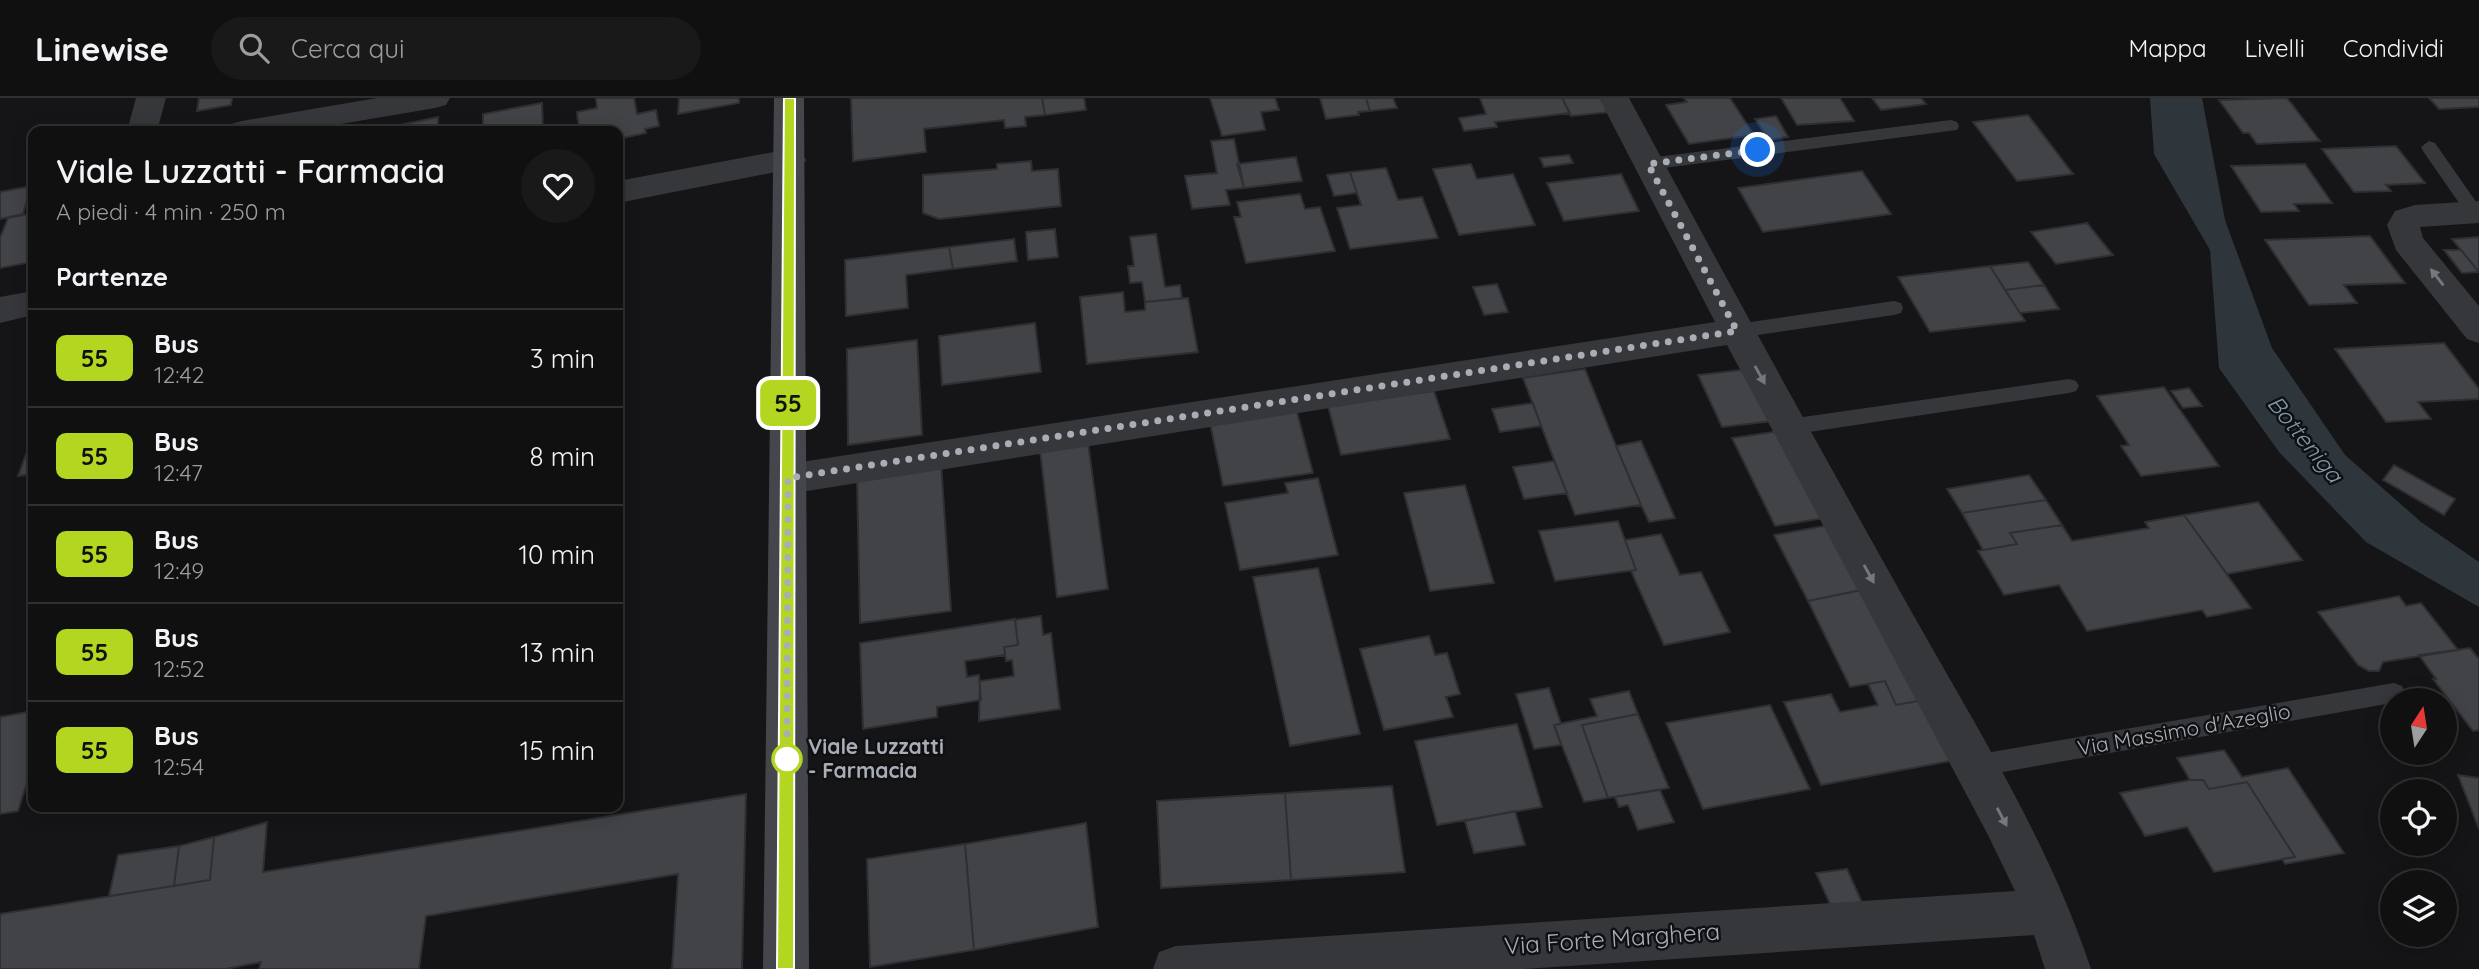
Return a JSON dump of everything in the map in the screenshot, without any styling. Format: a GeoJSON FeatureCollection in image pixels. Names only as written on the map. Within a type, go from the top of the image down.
{"type":"FeatureCollection","features":[{"type":"Feature","properties":{"kind":"street"},"geometry":{"type":"LineString","coordinates":[[143,126],[151,98]]}},
{"type":"Feature","properties":{"kind":"street"},"geometry":{"type":"LineString","coordinates":[[271,126],[435,98]]}},
{"type":"Feature","properties":{"kind":"street"},"geometry":{"type":"LineString","coordinates":[[786,969],[789,98]]}},
{"type":"Feature","properties":{"kind":"street"},"geometry":{"type":"LineString","coordinates":[[1614,98],[1737,331],[1974,766],[2049,911],[2068,969]]}},
{"type":"Feature","properties":{"kind":"street"},"geometry":{"type":"LineString","coordinates":[[623,191],[790,160]]}},
{"type":"Feature","properties":{"kind":"street"},"geometry":{"type":"LineString","coordinates":[[2477,212],[2415,216],[2406,219],[2403,225],[2409,242],[2479,330]]}},
{"type":"Feature","properties":{"kind":"street"},"geometry":{"type":"LineString","coordinates":[[0,310],[28,304]]}},
{"type":"Feature","properties":{"kind":"street"},"geometry":{"type":"LineString","coordinates":[[788,478],[1737,331]]}},
{"type":"Feature","properties":{"kind":"street","name":"Via Forte Marghera"},"geometry":{"type":"LineString","coordinates":[[1176,969],[2049,911]]}},
{"type":"Feature","properties":{"kind":"lane"},"geometry":{"type":"LineString","coordinates":[[1648,164],[1951,125]]}},
{"type":"Feature","properties":{"kind":"lane"},"geometry":{"type":"LineString","coordinates":[[2429,146],[2477,212]]}},
{"type":"Feature","properties":{"kind":"lane"},"geometry":{"type":"LineString","coordinates":[[1737,331],[1894,308]]}},
{"type":"Feature","properties":{"kind":"lane"},"geometry":{"type":"LineString","coordinates":[[1789,427],[2068,386]]}},
{"type":"Feature","properties":{"kind":"lane","name":"Via Massimo d'Azeglio"},"geometry":{"type":"LineString","coordinates":[[1974,766],[2380,695]]}},
{"type":"Feature","properties":{"kind":"water","name":"Botteniga"},"geometry":{"type":"Polygon","coordinates":[[[2150,98],[2202,98],[2225,220],[2272,348],[2345,455],[2421,522],[2479,562],[2479,607],[2366,542],[2279,452],[2219,368],[2210,250],[2154,154],[2150,98]]]}},
{"type":"Feature","properties":{"kind":"building"},"geometry":{"type":"Polygon","coordinates":[[[199,98],[232,98],[231,105],[197,111],[199,98]]]}},
{"type":"Feature","properties":{"kind":"building"},"geometry":{"type":"Polygon","coordinates":[[[596,98],[634,98],[637,114],[656,110],[659,126],[645,129],[646,133],[623,138],[623,126],[578,126],[577,112],[597,108],[596,98]]]}},
{"type":"Feature","properties":{"kind":"building"},"geometry":{"type":"Polygon","coordinates":[[[679,98],[739,98],[739,103],[678,114],[679,98]]]}},
{"type":"Feature","properties":{"kind":"building"},"geometry":{"type":"Polygon","coordinates":[[[851,98],[1042,98],[1045,115],[1025,117],[1026,126],[1005,128],[1004,120],[924,129],[926,152],[853,161],[851,98]]]}},
{"type":"Feature","properties":{"kind":"building"},"geometry":{"type":"Polygon","coordinates":[[[1042,98],[1084,98],[1086,110],[1045,115],[1042,98]]]}},
{"type":"Feature","properties":{"kind":"building"},"geometry":{"type":"Polygon","coordinates":[[[1210,98],[1275,98],[1279,110],[1261,112],[1265,130],[1222,136],[1210,98]]]}},
{"type":"Feature","properties":{"kind":"building"},"geometry":{"type":"Polygon","coordinates":[[[1320,98],[1366,98],[1370,111],[1326,119],[1320,98]]]}},
{"type":"Feature","properties":{"kind":"building"},"geometry":{"type":"Polygon","coordinates":[[[1366,98],[1393,98],[1397,108],[1370,111],[1366,98]]]}},
{"type":"Feature","properties":{"kind":"building"},"geometry":{"type":"Polygon","coordinates":[[[1480,98],[1562,98],[1570,113],[1495,122],[1497,127],[1464,131],[1459,118],[1486,114],[1480,98]]]}},
{"type":"Feature","properties":{"kind":"building"},"geometry":{"type":"Polygon","coordinates":[[[1562,98],[1604,98],[1611,112],[1571,116],[1562,98]]]}},
{"type":"Feature","properties":{"kind":"building"},"geometry":{"type":"Polygon","coordinates":[[[1684,98],[1730,98],[1754,135],[1689,144],[1666,105],[1687,102],[1684,98]]]}},
{"type":"Feature","properties":{"kind":"building"},"geometry":{"type":"Polygon","coordinates":[[[1781,98],[1840,98],[1854,121],[1797,125],[1781,98]]]}},
{"type":"Feature","properties":{"kind":"building"},"geometry":{"type":"Polygon","coordinates":[[[1872,98],[1921,98],[1926,104],[1881,110],[1872,98]]]}},
{"type":"Feature","properties":{"kind":"building"},"geometry":{"type":"Polygon","coordinates":[[[2287,98],[2320,141],[2257,144],[2249,133],[2243,133],[2219,100],[2287,98]]]}},
{"type":"Feature","properties":{"kind":"building"},"geometry":{"type":"Polygon","coordinates":[[[2429,98],[2479,98],[2479,107],[2439,109],[2429,98]]]}},
{"type":"Feature","properties":{"kind":"building"},"geometry":{"type":"Polygon","coordinates":[[[542,103],[543,126],[483,126],[483,114],[542,103]]]}},
{"type":"Feature","properties":{"kind":"building"},"geometry":{"type":"Polygon","coordinates":[[[2028,115],[2073,174],[2017,181],[1973,122],[2028,115]]]}},
{"type":"Feature","properties":{"kind":"building"},"geometry":{"type":"Polygon","coordinates":[[[1776,116],[1788,137],[1769,140],[1755,119],[1776,116]]]}},
{"type":"Feature","properties":{"kind":"building"},"geometry":{"type":"Polygon","coordinates":[[[438,117],[438,126],[395,126],[438,117]]]}},
{"type":"Feature","properties":{"kind":"building"},"geometry":{"type":"Polygon","coordinates":[[[1234,139],[1244,188],[1226,190],[1230,205],[1192,209],[1185,176],[1217,173],[1211,141],[1234,139]]]}},
{"type":"Feature","properties":{"kind":"building"},"geometry":{"type":"Polygon","coordinates":[[[2396,146],[2425,183],[2386,185],[2391,191],[2354,192],[2322,149],[2396,146]]]}},
{"type":"Feature","properties":{"kind":"building"},"geometry":{"type":"Polygon","coordinates":[[[1569,155],[1573,163],[1544,167],[1540,158],[1569,155]]]}},
{"type":"Feature","properties":{"kind":"building"},"geometry":{"type":"Polygon","coordinates":[[[1296,157],[1302,181],[1244,188],[1237,164],[1296,157]]]}},
{"type":"Feature","properties":{"kind":"building"},"geometry":{"type":"Polygon","coordinates":[[[1031,161],[1032,171],[1058,169],[1061,206],[939,219],[923,213],[923,175],[997,169],[997,164],[1031,161]]]}},
{"type":"Feature","properties":{"kind":"building"},"geometry":{"type":"Polygon","coordinates":[[[1471,164],[1477,179],[1513,174],[1535,225],[1459,235],[1433,169],[1471,164]]]}},
{"type":"Feature","properties":{"kind":"building"},"geometry":{"type":"Polygon","coordinates":[[[2305,164],[2332,203],[2294,204],[2299,211],[2261,212],[2231,166],[2305,164]]]}},
{"type":"Feature","properties":{"kind":"building"},"geometry":{"type":"Polygon","coordinates":[[[1386,168],[1398,200],[1422,197],[1438,238],[1350,249],[1337,208],[1361,205],[1350,172],[1386,168]]]}},
{"type":"Feature","properties":{"kind":"building"},"geometry":{"type":"Polygon","coordinates":[[[1862,171],[1891,214],[1763,232],[1738,188],[1862,171]]]}},
{"type":"Feature","properties":{"kind":"building"},"geometry":{"type":"Polygon","coordinates":[[[1350,172],[1357,193],[1334,196],[1327,175],[1350,172]]]}},
{"type":"Feature","properties":{"kind":"building"},"geometry":{"type":"Polygon","coordinates":[[[1621,174],[1639,211],[1564,221],[1547,183],[1621,174]]]}},
{"type":"Feature","properties":{"kind":"building"},"geometry":{"type":"Polygon","coordinates":[[[28,187],[23,214],[0,219],[0,192],[28,187]]]}},
{"type":"Feature","properties":{"kind":"building"},"geometry":{"type":"Polygon","coordinates":[[[1300,194],[1305,209],[1320,207],[1335,251],[1246,263],[1234,217],[1241,217],[1237,202],[1300,194]]]}},
{"type":"Feature","properties":{"kind":"building"},"geometry":{"type":"Polygon","coordinates":[[[28,214],[28,263],[0,268],[0,238],[8,218],[28,214]]]}},
{"type":"Feature","properties":{"kind":"building"},"geometry":{"type":"Polygon","coordinates":[[[2087,223],[2113,255],[2056,264],[2031,232],[2087,223]]]}},
{"type":"Feature","properties":{"kind":"building"},"geometry":{"type":"Polygon","coordinates":[[[1055,229],[1058,257],[1028,260],[1026,232],[1055,229]]]}},
{"type":"Feature","properties":{"kind":"building"},"geometry":{"type":"Polygon","coordinates":[[[1156,234],[1165,287],[1180,285],[1182,298],[1145,302],[1142,282],[1130,283],[1128,266],[1134,266],[1130,237],[1156,234]]]}},
{"type":"Feature","properties":{"kind":"building"},"geometry":{"type":"Polygon","coordinates":[[[2370,236],[2405,283],[2344,285],[2357,303],[2309,305],[2265,240],[2370,236]]]}},
{"type":"Feature","properties":{"kind":"building"},"geometry":{"type":"Polygon","coordinates":[[[2479,237],[2479,272],[2452,239],[2479,237]]]}},
{"type":"Feature","properties":{"kind":"building"},"geometry":{"type":"Polygon","coordinates":[[[1014,239],[1017,261],[953,269],[949,247],[1014,239]]]}},
{"type":"Feature","properties":{"kind":"building"},"geometry":{"type":"Polygon","coordinates":[[[949,247],[953,269],[906,275],[908,308],[846,316],[845,260],[949,247]]]}},
{"type":"Feature","properties":{"kind":"building"},"geometry":{"type":"Polygon","coordinates":[[[2444,250],[2461,250],[2479,272],[2462,273],[2444,250]]]}},
{"type":"Feature","properties":{"kind":"building"},"geometry":{"type":"Polygon","coordinates":[[[2028,262],[2044,285],[2005,290],[1990,266],[2028,262]]]}},
{"type":"Feature","properties":{"kind":"building"},"geometry":{"type":"Polygon","coordinates":[[[1990,266],[2025,321],[1930,332],[1898,277],[1990,266]]]}},
{"type":"Feature","properties":{"kind":"building"},"geometry":{"type":"Polygon","coordinates":[[[1497,284],[1508,312],[1484,315],[1473,287],[1497,284]]]}},
{"type":"Feature","properties":{"kind":"building"},"geometry":{"type":"Polygon","coordinates":[[[2044,285],[2059,309],[2020,313],[2005,290],[2044,285]]]}},
{"type":"Feature","properties":{"kind":"building"},"geometry":{"type":"Polygon","coordinates":[[[1123,292],[1125,312],[1145,310],[1145,302],[1188,298],[1198,352],[1087,364],[1080,297],[1123,292]]]}},
{"type":"Feature","properties":{"kind":"building"},"geometry":{"type":"Polygon","coordinates":[[[1035,323],[1041,372],[942,385],[939,336],[1035,323]]]}},
{"type":"Feature","properties":{"kind":"building"},"geometry":{"type":"Polygon","coordinates":[[[917,340],[922,435],[848,445],[847,349],[917,340]]]}},
{"type":"Feature","properties":{"kind":"building"},"geometry":{"type":"Polygon","coordinates":[[[2444,343],[2479,389],[2479,399],[2418,402],[2431,419],[2386,422],[2335,349],[2444,343]]]}},
{"type":"Feature","properties":{"kind":"building"},"geometry":{"type":"Polygon","coordinates":[[[1758,368],[1783,420],[1722,427],[1698,375],[1758,368]]]}},
{"type":"Feature","properties":{"kind":"building"},"geometry":{"type":"Polygon","coordinates":[[[1585,369],[1641,505],[1575,515],[1523,378],[1585,369]]]}},
{"type":"Feature","properties":{"kind":"building"},"geometry":{"type":"Polygon","coordinates":[[[2164,387],[2219,466],[2141,476],[2121,446],[2129,445],[2097,396],[2164,387]]]}},
{"type":"Feature","properties":{"kind":"building"},"geometry":{"type":"Polygon","coordinates":[[[2189,388],[2202,406],[2183,408],[2171,391],[2189,388]]]}},
{"type":"Feature","properties":{"kind":"building"},"geometry":{"type":"Polygon","coordinates":[[[1434,391],[1450,439],[1341,455],[1328,406],[1434,391]]]}},
{"type":"Feature","properties":{"kind":"building"},"geometry":{"type":"Polygon","coordinates":[[[1533,403],[1541,426],[1500,432],[1492,409],[1533,403]]]}},
{"type":"Feature","properties":{"kind":"building"},"geometry":{"type":"Polygon","coordinates":[[[1297,412],[1313,473],[1223,486],[1210,423],[1297,412]]]}},
{"type":"Feature","properties":{"kind":"building"},"geometry":{"type":"Polygon","coordinates":[[[1787,430],[1831,517],[1775,526],[1732,438],[1787,430]]]}},
{"type":"Feature","properties":{"kind":"building"},"geometry":{"type":"Polygon","coordinates":[[[1641,441],[1675,518],[1649,522],[1641,505],[1616,446],[1641,441]]]}},
{"type":"Feature","properties":{"kind":"building"},"geometry":{"type":"Polygon","coordinates":[[[1088,443],[1108,589],[1057,597],[1040,450],[1088,443]]]}},
{"type":"Feature","properties":{"kind":"building"},"geometry":{"type":"Polygon","coordinates":[[[28,449],[28,475],[18,476],[28,449]]]}},
{"type":"Feature","properties":{"kind":"building"},"geometry":{"type":"Polygon","coordinates":[[[1554,461],[1567,493],[1524,499],[1513,467],[1554,461]]]}},
{"type":"Feature","properties":{"kind":"building"},"geometry":{"type":"Polygon","coordinates":[[[941,463],[951,611],[860,623],[857,476],[941,463]]]}},
{"type":"Feature","properties":{"kind":"building"},"geometry":{"type":"Polygon","coordinates":[[[2394,465],[2455,499],[2444,515],[2383,480],[2394,465]]]}},
{"type":"Feature","properties":{"kind":"building"},"geometry":{"type":"Polygon","coordinates":[[[2029,475],[2046,500],[1962,513],[1947,489],[2029,475]]]}},
{"type":"Feature","properties":{"kind":"building"},"geometry":{"type":"Polygon","coordinates":[[[1318,478],[1338,555],[1240,570],[1225,503],[1288,493],[1285,483],[1318,478]]]}},
{"type":"Feature","properties":{"kind":"building"},"geometry":{"type":"Polygon","coordinates":[[[1465,485],[1494,583],[1430,591],[1404,493],[1465,485]]]}},
{"type":"Feature","properties":{"kind":"building"},"geometry":{"type":"Polygon","coordinates":[[[2046,500],[2062,525],[2010,533],[2017,544],[1983,550],[1962,513],[2046,500]]]}},
{"type":"Feature","properties":{"kind":"building"},"geometry":{"type":"Polygon","coordinates":[[[2258,502],[2302,560],[2227,574],[2184,515],[2258,502]]]}},
{"type":"Feature","properties":{"kind":"building"},"geometry":{"type":"Polygon","coordinates":[[[2184,515],[2251,608],[2207,617],[2202,610],[2087,631],[2059,585],[2004,595],[1978,551],[2017,544],[2010,533],[2062,525],[2072,541],[2149,528],[2145,522],[2184,515]]]}},
{"type":"Feature","properties":{"kind":"building"},"geometry":{"type":"Polygon","coordinates":[[[1618,521],[1636,570],[1555,581],[1539,531],[1618,521]]]}},
{"type":"Feature","properties":{"kind":"building"},"geometry":{"type":"Polygon","coordinates":[[[1835,524],[1871,588],[1808,601],[1774,535],[1835,524]]]}},
{"type":"Feature","properties":{"kind":"building"},"geometry":{"type":"Polygon","coordinates":[[[1661,534],[1680,575],[1701,572],[1730,632],[1664,645],[1631,571],[1636,570],[1625,540],[1661,534]]]}},
{"type":"Feature","properties":{"kind":"building"},"geometry":{"type":"Polygon","coordinates":[[[1318,568],[1360,734],[1290,746],[1253,577],[1318,568]]]}},
{"type":"Feature","properties":{"kind":"building"},"geometry":{"type":"Polygon","coordinates":[[[1871,588],[1930,699],[1896,705],[1885,681],[1850,687],[1808,601],[1871,588]]]}},
{"type":"Feature","properties":{"kind":"building"},"geometry":{"type":"Polygon","coordinates":[[[2399,596],[2406,606],[2421,603],[2458,650],[2383,662],[2379,671],[2369,671],[2358,665],[2318,612],[2399,596]]]}},
{"type":"Feature","properties":{"kind":"building"},"geometry":{"type":"Polygon","coordinates":[[[1041,616],[1043,635],[1051,633],[1060,709],[979,721],[980,681],[1014,676],[1012,660],[1006,661],[1004,647],[1018,645],[1015,620],[1041,616]]]}},
{"type":"Feature","properties":{"kind":"building"},"geometry":{"type":"Polygon","coordinates":[[[1015,619],[1018,645],[1004,647],[1005,655],[965,661],[967,677],[979,675],[981,700],[937,707],[937,717],[863,729],[860,643],[1015,619]]]}},
{"type":"Feature","properties":{"kind":"building"},"geometry":{"type":"Polygon","coordinates":[[[1429,636],[1435,655],[1447,653],[1460,694],[1446,697],[1453,717],[1384,730],[1360,649],[1429,636]]]}},
{"type":"Feature","properties":{"kind":"building"},"geometry":{"type":"Polygon","coordinates":[[[2470,648],[2479,659],[2479,730],[2473,731],[2457,710],[2457,688],[2440,688],[2419,655],[2470,648]]]}},
{"type":"Feature","properties":{"kind":"building"},"geometry":{"type":"Polygon","coordinates":[[[1885,681],[1896,705],[1930,699],[1961,759],[1821,785],[1784,702],[1831,694],[1840,712],[1878,705],[1868,684],[1885,681]]]}},
{"type":"Feature","properties":{"kind":"building"},"geometry":{"type":"Polygon","coordinates":[[[1549,688],[1561,724],[1554,725],[1561,745],[1534,749],[1516,694],[1549,688]]]}},
{"type":"Feature","properties":{"kind":"building"},"geometry":{"type":"Polygon","coordinates":[[[1629,691],[1638,714],[1582,725],[1608,798],[1584,802],[1554,725],[1597,716],[1590,699],[1629,691]]]}},
{"type":"Feature","properties":{"kind":"building"},"geometry":{"type":"Polygon","coordinates":[[[1770,705],[1810,789],[1703,809],[1666,723],[1770,705]]]}},
{"type":"Feature","properties":{"kind":"building"},"geometry":{"type":"Polygon","coordinates":[[[28,712],[28,780],[18,811],[0,814],[0,717],[28,712]]]}},
{"type":"Feature","properties":{"kind":"building"},"geometry":{"type":"Polygon","coordinates":[[[1638,714],[1669,788],[1608,798],[1582,725],[1638,714]]]}},
{"type":"Feature","properties":{"kind":"building"},"geometry":{"type":"Polygon","coordinates":[[[1517,724],[1542,807],[1437,825],[1415,741],[1517,724]]]}},
{"type":"Feature","properties":{"kind":"building"},"geometry":{"type":"Polygon","coordinates":[[[2224,750],[2242,777],[2288,768],[2344,853],[2285,864],[2282,859],[2295,857],[2247,782],[2209,789],[2203,780],[2190,780],[2177,758],[2224,750]]]}},
{"type":"Feature","properties":{"kind":"building"},"geometry":{"type":"Polygon","coordinates":[[[2458,775],[2479,778],[2479,829],[2458,775]]]}},
{"type":"Feature","properties":{"kind":"building"},"geometry":{"type":"Polygon","coordinates":[[[2203,780],[2209,789],[2247,782],[2295,857],[2214,872],[2187,827],[2145,836],[2120,793],[2203,780]]]}},
{"type":"Feature","properties":{"kind":"building"},"geometry":{"type":"Polygon","coordinates":[[[1392,786],[1405,872],[1291,880],[1285,793],[1392,786]]]}},
{"type":"Feature","properties":{"kind":"building"},"geometry":{"type":"Polygon","coordinates":[[[1660,790],[1674,822],[1638,830],[1628,805],[1619,807],[1615,797],[1660,790]]]}},
{"type":"Feature","properties":{"kind":"building"},"geometry":{"type":"Polygon","coordinates":[[[1285,793],[1291,880],[1161,888],[1157,801],[1285,793]]]}},
{"type":"Feature","properties":{"kind":"building"},"geometry":{"type":"Polygon","coordinates":[[[746,794],[742,969],[672,969],[678,874],[426,916],[419,969],[259,969],[261,962],[226,969],[0,969],[0,914],[210,880],[214,837],[267,822],[263,872],[746,794]]]}},
{"type":"Feature","properties":{"kind":"building"},"geometry":{"type":"Polygon","coordinates":[[[1515,811],[1525,845],[1474,853],[1465,821],[1515,811]]]}},
{"type":"Feature","properties":{"kind":"building"},"geometry":{"type":"Polygon","coordinates":[[[1086,823],[1098,927],[974,950],[965,844],[1086,823]]]}},
{"type":"Feature","properties":{"kind":"building"},"geometry":{"type":"Polygon","coordinates":[[[214,837],[210,880],[174,886],[179,846],[214,837]]]}},
{"type":"Feature","properties":{"kind":"building"},"geometry":{"type":"Polygon","coordinates":[[[965,844],[974,950],[870,967],[867,859],[965,844]]]}},
{"type":"Feature","properties":{"kind":"building"},"geometry":{"type":"Polygon","coordinates":[[[179,846],[174,886],[109,896],[118,855],[179,846]]]}},
{"type":"Feature","properties":{"kind":"building"},"geometry":{"type":"Polygon","coordinates":[[[1847,869],[1865,909],[1834,913],[1816,873],[1847,869]]]}},
{"type":"Feature","properties":{"kind":"bus line","name":"55"},"geometry":{"type":"LineString","coordinates":[[786,969],[789,98]]}},
{"type":"Feature","properties":{"kind":"place","name":"Viale Luzzatti - Farmacia"},"geometry":{"type":"Point","coordinates":[787,759]}},
{"type":"Feature","properties":{"kind":"route"},"geometry":{"type":"LineString","coordinates":[[787,759],[788,478],[1737,331],[1648,164],[1758,150]]}}]}
